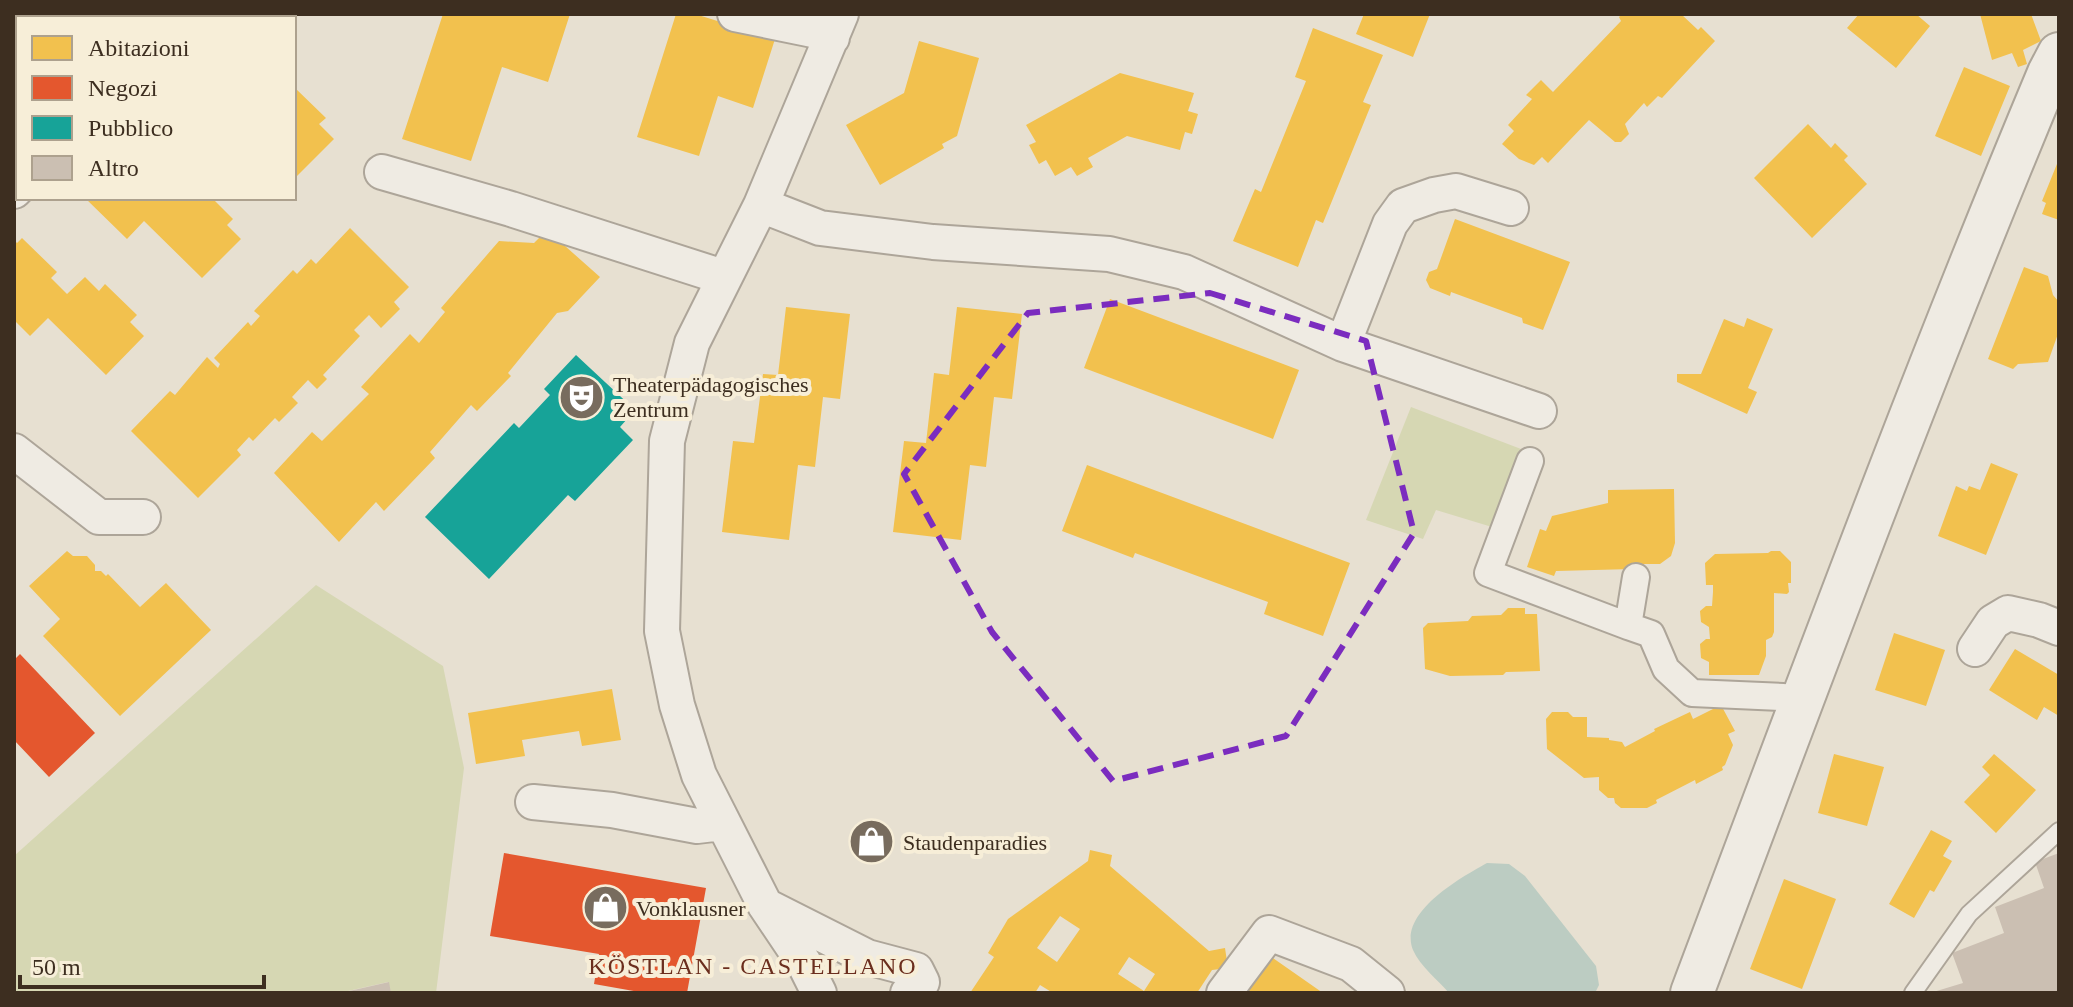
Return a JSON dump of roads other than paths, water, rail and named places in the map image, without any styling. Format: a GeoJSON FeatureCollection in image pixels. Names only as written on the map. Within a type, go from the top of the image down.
{"type":"FeatureCollection","features":[{"type":"Feature","properties":{"kind":"street"},"geometry":{"type":"LineString","coordinates":[[735,14],[813,30],[836,26]]}},
{"type":"Feature","properties":{"kind":"street"},"geometry":{"type":"LineString","coordinates":[[819,993],[804,963],[765,905],[699,775],[677,705],[662,631],[667,441],[692,343],[761,205],[836,26]]}},
{"type":"Feature","properties":{"kind":"street"},"geometry":{"type":"LineString","coordinates":[[1692,993],[1959,296],[2019,143],[2059,54]]}},
{"type":"Feature","properties":{"kind":"street"},"geometry":{"type":"LineString","coordinates":[[382,172],[511,209],[723,277]]}},
{"type":"Feature","properties":{"kind":"street"},"geometry":{"type":"LineString","coordinates":[[1343,344],[1390,224],[1403,206],[1456,191],[1511,208]]}},
{"type":"Feature","properties":{"kind":"street"},"geometry":{"type":"LineString","coordinates":[[761,205],[820,228],[933,242],[1109,254],[1184,272],[1343,344],[1539,411]]}},
{"type":"Feature","properties":{"kind":"street"},"geometry":{"type":"LineString","coordinates":[[14,451],[99,517],[143,517]]}},
{"type":"Feature","properties":{"kind":"street"},"geometry":{"type":"LineString","coordinates":[[1530,461],[1488,573],[1651,634],[1666,669],[1692,693],[1783,697]]}},
{"type":"Feature","properties":{"kind":"street"},"geometry":{"type":"LineString","coordinates":[[1628,626],[1636,577]]}},
{"type":"Feature","properties":{"kind":"street"},"geometry":{"type":"LineString","coordinates":[[1975,649],[1993,622],[2008,613],[2059,628]]}},
{"type":"Feature","properties":{"kind":"street"},"geometry":{"type":"LineString","coordinates":[[533,802],[612,810],[697,826],[722,823]]}},
{"type":"Feature","properties":{"kind":"street"},"geometry":{"type":"LineString","coordinates":[[765,905],[867,957],[916,970],[922,982],[908,993]]}},
{"type":"Feature","properties":{"kind":"street"},"geometry":{"type":"LineString","coordinates":[[1224,993],[1269,933],[1351,964],[1387,993]]}},
{"type":"Feature","properties":{"kind":"lane"},"geometry":{"type":"LineString","coordinates":[[1913,993],[1969,914],[2059,831]]}},
{"type":"Feature","properties":{"kind":"place","name":"Theaterpädagogisches Zentrum"},"geometry":{"type":"Point","coordinates":[582,397]}},
{"type":"Feature","properties":{"kind":"place","name":"Staudenparadies"},"geometry":{"type":"Point","coordinates":[872,842]}},
{"type":"Feature","properties":{"kind":"place","name":"Vonklausner"},"geometry":{"type":"Point","coordinates":[605,908]}},
{"type":"Feature","properties":{"kind":"district","name":"KÖSTLAN - CASTELLANO"},"geometry":{"type":"Point","coordinates":[753,966]}}]}
